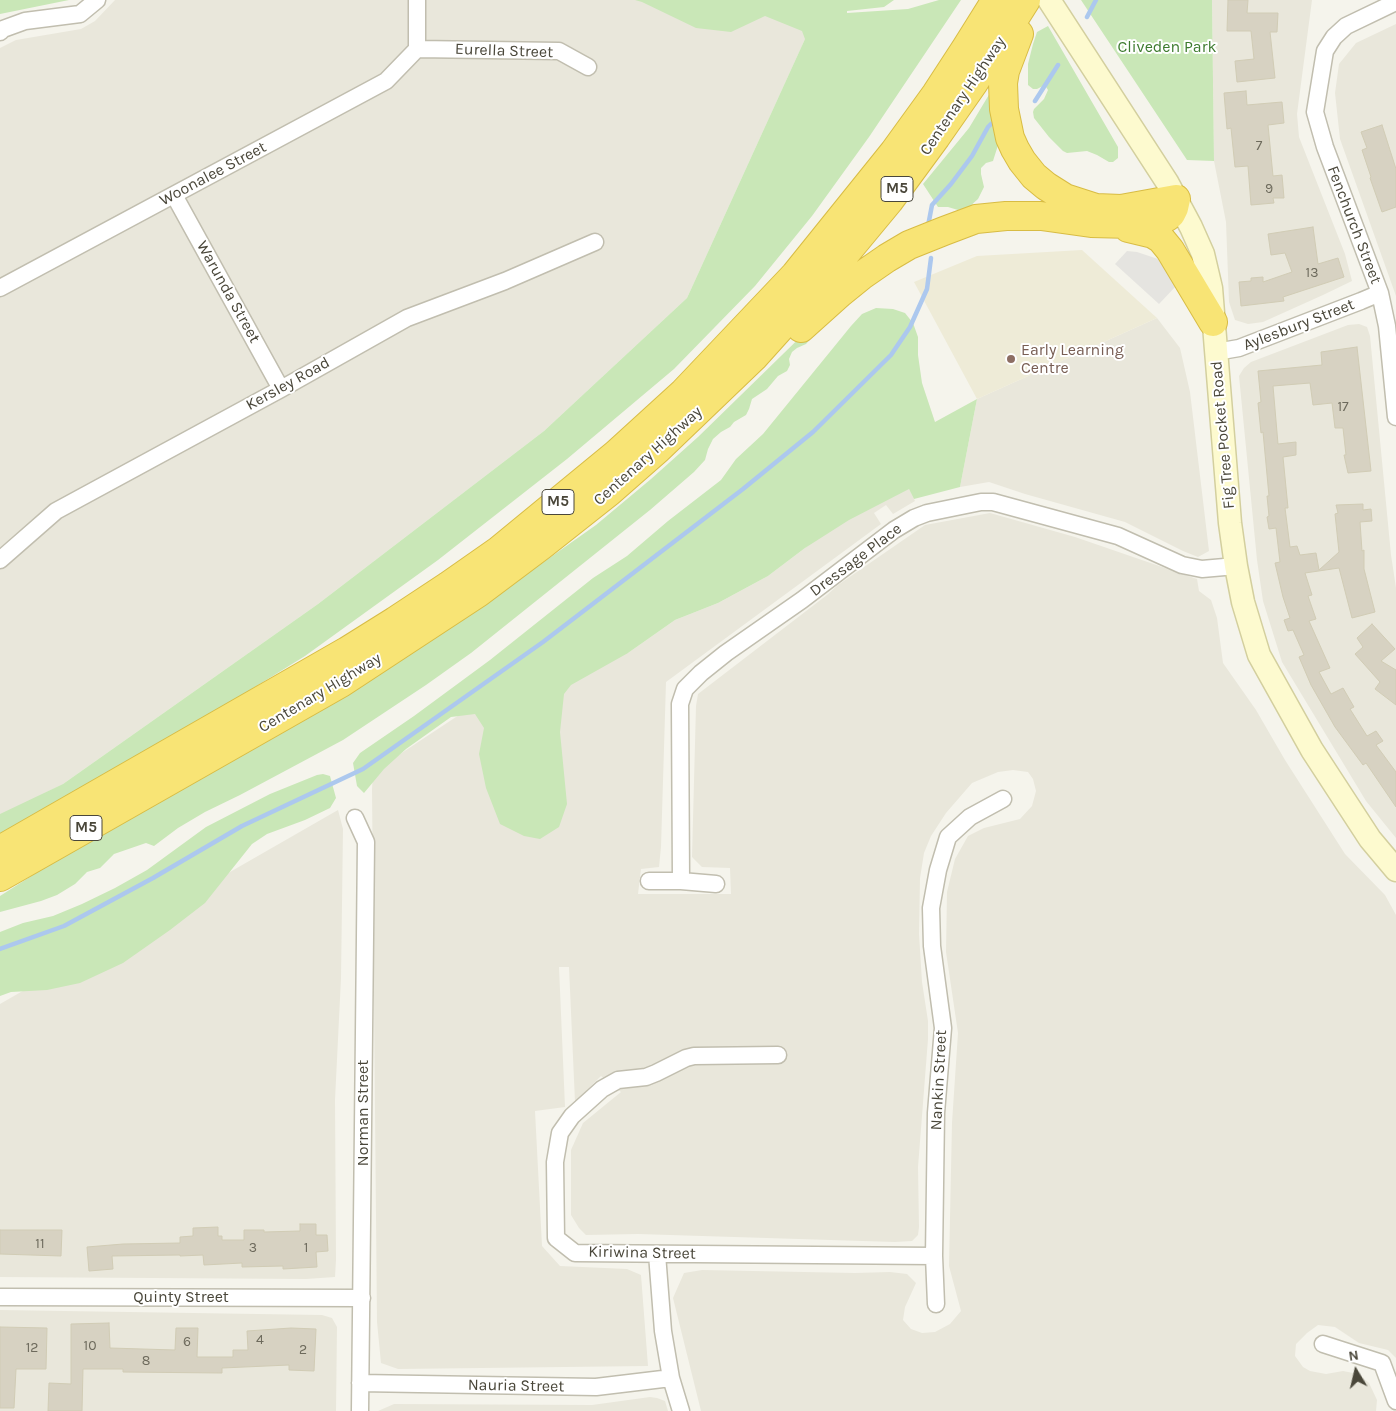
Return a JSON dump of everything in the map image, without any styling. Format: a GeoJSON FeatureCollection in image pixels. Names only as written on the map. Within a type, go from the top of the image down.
{"type":"FeatureCollection","features":[{"type":"Feature","properties":{"kind":"highway","name":"Centenary Highway"},"geometry":{"type":"LineString","coordinates":[[0,850],[395,621],[498,550],[616,454],[684,392],[795,275],[894,152],[946,79],[996,0]]}},
{"type":"Feature","properties":{"kind":"highway","name":"Centenary Highway"},"geometry":{"type":"LineString","coordinates":[[0,877],[341,683],[478,593],[610,492],[658,450],[754,357],[826,277],[889,201],[936,137],[973,84],[1024,4]]}},
{"type":"Feature","properties":{"kind":"highway"},"geometry":{"type":"LineString","coordinates":[[1024,4],[1019,34],[1005,71],[1003,83],[1004,109],[1010,138],[1022,161],[1034,176],[1046,186],[1065,198],[1096,208],[1121,210],[1176,199],[1171,214],[1155,222],[1106,224]]}},
{"type":"Feature","properties":{"kind":"highway"},"geometry":{"type":"LineString","coordinates":[[754,357],[787,341],[861,276],[909,245],[976,219],[1006,216],[1041,216],[1106,224],[1153,234],[1161,239],[1170,250],[1213,322]]}},
{"type":"Feature","properties":{"kind":"main road","name":"Fig Tree Pocket Road"},"geometry":{"type":"LineString","coordinates":[[1049,0],[1167,182],[1192,227],[1203,254],[1210,288],[1230,523],[1242,602],[1259,655],[1312,750],[1370,839],[1396,870]]}},
{"type":"Feature","properties":{"kind":"street"},"geometry":{"type":"LineString","coordinates":[[0,32],[3,29],[25,21],[80,14],[97,0]]}},
{"type":"Feature","properties":{"kind":"street"},"geometry":{"type":"LineString","coordinates":[[416,0],[416,49]]}},
{"type":"Feature","properties":{"kind":"street","name":"Fenchurch Street"},"geometry":{"type":"LineString","coordinates":[[1396,2],[1346,26],[1334,37],[1325,51],[1315,112],[1325,147],[1380,293],[1394,367],[1396,417]]}},
{"type":"Feature","properties":{"kind":"street","name":"Eurella Street"},"geometry":{"type":"LineString","coordinates":[[416,49],[559,52],[588,67]]}},
{"type":"Feature","properties":{"kind":"street","name":"Woonalee Street"},"geometry":{"type":"LineString","coordinates":[[0,288],[386,81],[416,49]]}},
{"type":"Feature","properties":{"kind":"street","name":"Warunda Street"},"geometry":{"type":"LineString","coordinates":[[174,195],[281,389]]}},
{"type":"Feature","properties":{"kind":"street","name":"Kersley Road"},"geometry":{"type":"LineString","coordinates":[[0,560],[56,511],[281,389],[407,318],[506,281],[595,242]]}},
{"type":"Feature","properties":{"kind":"street","name":"Aylesbury Street"},"geometry":{"type":"LineString","coordinates":[[1216,352],[1239,348],[1380,293]]}},
{"type":"Feature","properties":{"kind":"street","name":"Dressage Place"},"geometry":{"type":"LineString","coordinates":[[680,881],[680,704],[685,689],[726,653],[802,600],[894,530],[914,518],[927,513],[981,502],[993,502],[1118,536],[1182,564],[1202,569],[1236,566]]}},
{"type":"Feature","properties":{"kind":"street","name":"Nankin Street"},"geometry":{"type":"LineString","coordinates":[[936,1304],[934,1256],[936,1113],[944,1028],[932,946],[931,908],[938,870],[948,837],[970,816],[1003,799]]}},
{"type":"Feature","properties":{"kind":"street","name":"Norman Street"},"geometry":{"type":"LineString","coordinates":[[355,818],[366,842],[360,1411]]}},
{"type":"Feature","properties":{"kind":"street"},"geometry":{"type":"LineString","coordinates":[[649,881],[716,884]]}},
{"type":"Feature","properties":{"kind":"street","name":"Kiriwina Street"},"geometry":{"type":"LineString","coordinates":[[778,1055],[694,1056],[686,1058],[656,1074],[618,1080],[602,1089],[572,1116],[560,1133],[555,1162],[556,1238],[575,1253],[934,1256]]}},
{"type":"Feature","properties":{"kind":"street"},"geometry":{"type":"LineString","coordinates":[[657,1254],[663,1331],[671,1378],[682,1411]]}},
{"type":"Feature","properties":{"kind":"street","name":"Quinty Street"},"geometry":{"type":"LineString","coordinates":[[0,1296],[362,1298]]}},
{"type":"Feature","properties":{"kind":"street"},"geometry":{"type":"LineString","coordinates":[[1323,1344],[1382,1363],[1396,1401]]}},
{"type":"Feature","properties":{"kind":"street","name":"Nauria Street"},"geometry":{"type":"LineString","coordinates":[[360,1383],[596,1388],[671,1378]]}},
{"type":"Feature","properties":{"kind":"shaded area"},"geometry":{"type":"Polygon","coordinates":[[[115,0],[748,0],[816,15],[687,298],[544,431],[318,604],[63,784],[0,816],[0,48],[16,40],[81,29],[95,21],[115,0]]]}},
{"type":"Feature","properties":{"kind":"shaded area"},"geometry":{"type":"Polygon","coordinates":[[[1212,0],[1312,0],[1297,114],[1299,137],[1345,254],[1352,281],[1263,322],[1248,324],[1235,320],[1229,302],[1226,222],[1214,161],[1212,0]]]}},
{"type":"Feature","properties":{"kind":"shaded area"},"geometry":{"type":"Polygon","coordinates":[[[1396,24],[1396,296],[1340,139],[1335,93],[1339,64],[1356,43],[1396,24]]]}},
{"type":"Feature","properties":{"kind":"shaded area","name":"Early Learning Centre"},"geometry":{"type":"Polygon","coordinates":[[[1082,250],[1157,318],[977,399],[914,282],[977,256],[1082,250]]]}},
{"type":"Feature","properties":{"kind":"shaded area"},"geometry":{"type":"Polygon","coordinates":[[[1127,251],[1137,252],[1158,259],[1177,285],[1159,304],[1115,264],[1127,251]]]}},
{"type":"Feature","properties":{"kind":"shaded area"},"geometry":{"type":"Polygon","coordinates":[[[1157,318],[1180,348],[1190,392],[1209,551],[1198,557],[1125,522],[989,482],[960,487],[977,399],[1157,318]]]}},
{"type":"Feature","properties":{"kind":"shaded area"},"geometry":{"type":"Polygon","coordinates":[[[1359,324],[1367,327],[1370,336],[1391,555],[1396,588],[1396,838],[1366,801],[1282,662],[1263,601],[1257,560],[1239,376],[1251,362],[1348,325],[1359,324]]]}},
{"type":"Feature","properties":{"kind":"shaded area"},"geometry":{"type":"Polygon","coordinates":[[[898,466],[915,501],[893,514],[886,505],[874,513],[881,524],[666,682],[659,867],[641,869],[638,894],[731,894],[730,868],[702,867],[692,857],[696,706],[698,694],[838,585],[925,525],[990,513],[1075,537],[1197,579],[1199,591],[1211,600],[1217,618],[1223,663],[1256,710],[1285,760],[1345,854],[1385,895],[1396,915],[1396,1358],[1388,1350],[1359,1343],[1335,1327],[1318,1325],[1296,1344],[1295,1356],[1303,1367],[1310,1371],[1326,1374],[1343,1371],[1358,1374],[1369,1383],[1377,1400],[1376,1411],[701,1411],[673,1298],[684,1273],[702,1270],[890,1272],[907,1274],[916,1283],[905,1307],[903,1320],[911,1329],[922,1333],[935,1332],[950,1324],[961,1311],[949,1266],[952,1123],[958,1033],[946,952],[947,892],[955,859],[968,836],[984,828],[1020,819],[1032,806],[1036,791],[1033,779],[1028,772],[1013,770],[998,772],[972,783],[946,813],[931,836],[924,853],[920,878],[919,934],[922,982],[928,1021],[928,1039],[918,1167],[919,1227],[918,1235],[912,1241],[638,1234],[586,1235],[571,1215],[571,1150],[583,1123],[621,1092],[601,1076],[575,1102],[569,967],[559,967],[565,1107],[535,1111],[542,1246],[560,1266],[627,1269],[641,1275],[648,1366],[398,1369],[381,1363],[377,1322],[373,772],[545,658],[628,653],[675,620],[718,603],[768,576],[805,548],[898,466]]]}},
{"type":"Feature","properties":{"kind":"shaded area"},"geometry":{"type":"Polygon","coordinates":[[[338,810],[343,829],[341,978],[335,1100],[335,1277],[306,1279],[0,1277],[0,1004],[338,810]]]}},
{"type":"Feature","properties":{"kind":"shaded area"},"geometry":{"type":"Polygon","coordinates":[[[0,1310],[322,1315],[332,1318],[337,1327],[336,1411],[0,1411],[0,1310]]]}},
{"type":"Feature","properties":{"kind":"shaded area"},"geometry":{"type":"Polygon","coordinates":[[[650,1397],[665,1401],[668,1411],[378,1411],[394,1404],[592,1405],[650,1397]]]}},
{"type":"Feature","properties":{"kind":"green space"},"geometry":{"type":"Polygon","coordinates":[[[0,0],[69,0],[0,14],[0,0]]]}},
{"type":"Feature","properties":{"kind":"green space"},"geometry":{"type":"Polygon","coordinates":[[[635,0],[894,0],[884,7],[847,11],[847,13],[908,9],[939,0],[961,0],[869,137],[812,216],[755,286],[674,369],[567,459],[438,560],[305,656],[53,812],[0,842],[0,814],[63,784],[318,604],[544,431],[687,298],[805,39],[802,31],[765,16],[731,32],[696,28],[635,0]]]}},
{"type":"Feature","properties":{"kind":"green space","name":"Cliveden Park"},"geometry":{"type":"Polygon","coordinates":[[[1081,0],[1212,0],[1214,161],[1187,160],[1081,0]]]}},
{"type":"Feature","properties":{"kind":"green space"},"geometry":{"type":"Polygon","coordinates":[[[1048,26],[1118,147],[1118,158],[1113,162],[1109,162],[1087,151],[1067,153],[1063,151],[1034,118],[1034,109],[1044,99],[1048,90],[1043,86],[1033,89],[1028,85],[1028,64],[1037,32],[1048,26]]]}},
{"type":"Feature","properties":{"kind":"green space"},"geometry":{"type":"Polygon","coordinates":[[[990,93],[999,142],[993,161],[986,163],[981,168],[984,187],[978,199],[968,208],[958,210],[938,207],[923,184],[969,128],[990,93]]]}},
{"type":"Feature","properties":{"kind":"green space"},"geometry":{"type":"Polygon","coordinates":[[[876,308],[893,309],[905,313],[913,323],[918,337],[918,355],[922,383],[935,422],[977,399],[960,487],[914,499],[909,489],[849,520],[805,548],[768,576],[718,603],[675,620],[628,653],[571,685],[564,694],[560,732],[567,804],[559,827],[540,839],[524,836],[500,824],[486,788],[479,754],[484,728],[475,714],[451,717],[406,749],[384,769],[364,793],[357,786],[353,763],[360,753],[490,660],[593,578],[627,556],[721,480],[736,459],[763,434],[851,326],[862,314],[876,308]]]}},
{"type":"Feature","properties":{"kind":"green space"},"geometry":{"type":"Polygon","coordinates":[[[824,314],[819,329],[806,344],[792,352],[787,371],[778,376],[767,389],[752,399],[746,415],[713,439],[705,460],[694,472],[650,510],[471,653],[343,740],[205,812],[178,828],[154,846],[146,843],[114,854],[100,868],[87,872],[75,884],[57,895],[0,912],[0,896],[514,583],[596,525],[698,437],[824,314]]]}},
{"type":"Feature","properties":{"kind":"green space"},"geometry":{"type":"Polygon","coordinates":[[[323,774],[330,776],[336,798],[330,808],[305,820],[267,834],[252,844],[205,903],[123,963],[80,983],[47,990],[11,992],[0,996],[0,932],[23,923],[53,916],[115,888],[147,870],[206,827],[270,794],[323,774]]]}},
{"type":"Feature","properties":{"kind":"building"},"geometry":{"type":"Polygon","coordinates":[[[1228,0],[1248,0],[1247,13],[1278,13],[1277,32],[1270,32],[1275,78],[1237,82],[1235,61],[1254,59],[1251,31],[1227,31],[1228,0]]]}},
{"type":"Feature","properties":{"kind":"building"},"geometry":{"type":"Polygon","coordinates":[[[1246,91],[1247,105],[1282,102],[1284,123],[1268,125],[1273,176],[1282,175],[1284,198],[1273,198],[1274,203],[1251,205],[1248,166],[1235,167],[1231,128],[1227,129],[1224,93],[1246,91]]]}},
{"type":"Feature","properties":{"kind":"building"},"geometry":{"type":"Polygon","coordinates":[[[1382,125],[1396,169],[1396,207],[1382,212],[1362,150],[1367,148],[1361,132],[1382,125]]]}},
{"type":"Feature","properties":{"kind":"building"},"geometry":{"type":"Polygon","coordinates":[[[1313,227],[1318,264],[1338,258],[1344,277],[1283,297],[1284,301],[1241,306],[1239,282],[1263,277],[1263,282],[1292,272],[1285,253],[1271,255],[1268,234],[1313,227]]]}},
{"type":"Feature","properties":{"kind":"building"},"geometry":{"type":"Polygon","coordinates":[[[1357,347],[1371,471],[1348,473],[1344,455],[1346,455],[1343,428],[1335,428],[1332,403],[1313,405],[1310,383],[1273,386],[1278,444],[1296,442],[1296,455],[1283,457],[1288,508],[1285,508],[1290,547],[1297,546],[1300,555],[1316,553],[1319,570],[1339,552],[1335,514],[1338,513],[1336,505],[1363,504],[1363,510],[1371,509],[1372,521],[1360,522],[1362,551],[1364,550],[1364,569],[1375,612],[1352,618],[1339,568],[1305,573],[1312,595],[1308,596],[1316,619],[1309,621],[1330,668],[1319,672],[1331,694],[1343,688],[1354,707],[1350,709],[1367,736],[1376,731],[1383,741],[1376,745],[1396,772],[1396,807],[1366,763],[1363,765],[1335,727],[1311,685],[1299,657],[1304,655],[1293,630],[1288,631],[1284,620],[1290,618],[1275,563],[1280,562],[1276,528],[1269,529],[1267,517],[1269,516],[1267,496],[1269,496],[1263,432],[1261,433],[1258,403],[1261,402],[1258,371],[1322,365],[1321,352],[1357,347]]]}},
{"type":"Feature","properties":{"kind":"building"},"geometry":{"type":"Polygon","coordinates":[[[1372,624],[1395,649],[1381,661],[1396,670],[1396,705],[1375,689],[1380,682],[1355,654],[1363,647],[1357,638],[1372,624]]]}},
{"type":"Feature","properties":{"kind":"building"},"geometry":{"type":"Polygon","coordinates":[[[300,1224],[316,1224],[316,1235],[327,1235],[328,1251],[316,1252],[317,1267],[283,1269],[283,1266],[242,1267],[242,1263],[204,1265],[203,1255],[112,1256],[113,1269],[89,1271],[87,1247],[180,1243],[180,1237],[193,1236],[193,1228],[218,1227],[218,1236],[222,1236],[222,1240],[244,1240],[244,1230],[264,1230],[264,1232],[300,1231],[300,1224]]]}},
{"type":"Feature","properties":{"kind":"building"},"geometry":{"type":"Polygon","coordinates":[[[0,1230],[62,1230],[61,1256],[0,1254],[0,1230]]]}},
{"type":"Feature","properties":{"kind":"building"},"geometry":{"type":"Polygon","coordinates":[[[109,1323],[110,1348],[175,1350],[176,1328],[198,1328],[197,1357],[233,1357],[233,1350],[248,1350],[247,1331],[291,1328],[316,1329],[314,1371],[289,1370],[289,1365],[222,1368],[222,1373],[123,1372],[123,1369],[83,1369],[82,1411],[48,1411],[49,1383],[71,1384],[71,1324],[109,1323]]]}},
{"type":"Feature","properties":{"kind":"building"},"geometry":{"type":"Polygon","coordinates":[[[0,1327],[47,1328],[46,1369],[16,1369],[14,1408],[0,1408],[0,1327]]]}},
{"type":"Feature","properties":{"kind":"waterway"},"geometry":{"type":"LineString","coordinates":[[1087,17],[1096,0]]}},
{"type":"Feature","properties":{"kind":"waterway"},"geometry":{"type":"LineString","coordinates":[[1035,101],[1058,65]]}},
{"type":"Feature","properties":{"kind":"waterway"},"geometry":{"type":"LineString","coordinates":[[928,226],[932,205],[972,156],[991,124]]}},
{"type":"Feature","properties":{"kind":"waterway"},"geometry":{"type":"LineString","coordinates":[[0,949],[64,926],[153,878],[242,826],[363,769],[543,642],[743,489],[813,432],[891,355],[910,327],[927,289],[931,258]]}},
{"type":"Feature","properties":{"kind":"place","name":"Early Learning Centre"},"geometry":{"type":"Point","coordinates":[1011,359]}}]}
